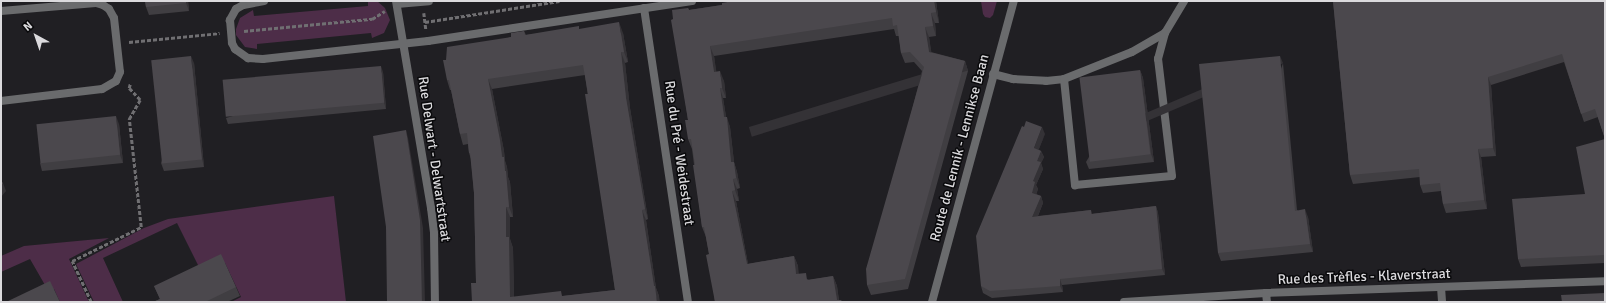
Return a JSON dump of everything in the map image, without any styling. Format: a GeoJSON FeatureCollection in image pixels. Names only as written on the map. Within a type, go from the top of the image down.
{"type":"FeatureCollection","features":[{"type":"Feature","properties":{"kind":"street"},"geometry":{"type":"LineString","coordinates":[[264,1],[243,5],[236,10],[230,20],[232,43],[235,49],[248,58],[263,59],[436,40],[692,1]]}},
{"type":"Feature","properties":{"kind":"street","name":"Route de Lennik - Lennikse Baan"},"geometry":{"type":"LineString","coordinates":[[932,302],[1014,1]]}},
{"type":"Feature","properties":{"kind":"street"},"geometry":{"type":"LineString","coordinates":[[1064,79],[1075,185],[1172,176],[1158,59],[1165,34],[1184,1]]}},
{"type":"Feature","properties":{"kind":"street"},"geometry":{"type":"LineString","coordinates":[[1,11],[96,3],[104,5],[110,9],[114,18],[120,72],[116,81],[102,90],[1,101]]}},
{"type":"Feature","properties":{"kind":"street"},"geometry":{"type":"LineString","coordinates":[[396,3],[426,4]]}},
{"type":"Feature","properties":{"kind":"street","name":"Rue Delwart - Delwartstraat"},"geometry":{"type":"LineString","coordinates":[[396,3],[432,214],[434,234],[435,302]]}},
{"type":"Feature","properties":{"kind":"street","name":"Rue du Pré - Weidestraat"},"geometry":{"type":"LineString","coordinates":[[644,8],[688,302]]}},
{"type":"Feature","properties":{"kind":"street"},"geometry":{"type":"LineString","coordinates":[[993,74],[1013,79],[1046,81],[1064,79],[1132,52],[1165,34]]}},
{"type":"Feature","properties":{"kind":"street","name":"Rue des Trèfles - Klaverstraat"},"geometry":{"type":"LineString","coordinates":[[1124,302],[1266,293],[1605,281]]}},
{"type":"Feature","properties":{"kind":"street"},"geometry":{"type":"LineString","coordinates":[[1441,287],[1442,302]]}},
{"type":"Feature","properties":{"kind":"street"},"geometry":{"type":"LineString","coordinates":[[1266,293],[1267,302]]}},
{"type":"Feature","properties":{"kind":"path"},"geometry":{"type":"LineString","coordinates":[[425,22],[559,1]]}},
{"type":"Feature","properties":{"kind":"path"},"geometry":{"type":"LineString","coordinates":[[426,4],[425,22],[427,36]]}},
{"type":"Feature","properties":{"kind":"path"},"geometry":{"type":"LineString","coordinates":[[243,31],[372,19],[385,11]]}},
{"type":"Feature","properties":{"kind":"path"},"geometry":{"type":"LineString","coordinates":[[137,42],[209,34]]}},
{"type":"Feature","properties":{"kind":"path"},"geometry":{"type":"LineString","coordinates":[[127,43],[128,49]]}},
{"type":"Feature","properties":{"kind":"path"},"geometry":{"type":"LineString","coordinates":[[91,302],[72,261],[140,227],[129,119],[140,100],[129,88],[130,81]]}},
{"type":"Feature","properties":{"kind":"shaded area"},"geometry":{"type":"Polygon","coordinates":[[[368,1],[377,1],[385,8],[390,20],[384,33],[372,38],[371,33],[257,44],[257,49],[245,47],[236,35],[236,29],[240,18],[253,10],[254,16],[368,6],[368,1]]]}},
{"type":"Feature","properties":{"kind":"shaded area"},"geometry":{"type":"Polygon","coordinates":[[[981,1],[997,1],[993,15],[990,18],[985,17],[983,14],[981,1]]]}},
{"type":"Feature","properties":{"kind":"shaded area"},"geometry":{"type":"Polygon","coordinates":[[[334,196],[346,302],[231,302],[241,297],[225,263],[202,273],[177,223],[103,258],[123,302],[94,302],[76,264],[144,228],[168,219],[334,196]]]}},
{"type":"Feature","properties":{"kind":"shaded area"},"geometry":{"type":"Polygon","coordinates":[[[109,238],[69,259],[89,302],[60,302],[54,289],[49,292],[30,259],[1,272],[1,256],[24,246],[109,238]]]}},
{"type":"Feature","properties":{"kind":"building"},"geometry":{"type":"Polygon","coordinates":[[[145,1],[186,1],[186,3],[146,7],[145,1]]]}},
{"type":"Feature","properties":{"kind":"building"},"geometry":{"type":"Polygon","coordinates":[[[733,1],[934,1],[936,12],[931,13],[933,26],[925,27],[929,52],[965,61],[905,279],[867,285],[866,269],[924,67],[910,52],[901,53],[897,25],[893,26],[892,18],[710,46],[714,72],[720,71],[722,88],[720,88],[724,117],[727,117],[731,162],[734,162],[736,178],[733,179],[735,190],[732,191],[747,264],[794,256],[796,274],[806,273],[807,280],[833,276],[837,300],[841,300],[842,302],[715,302],[706,255],[709,254],[704,227],[702,227],[693,165],[695,165],[691,139],[688,139],[685,120],[688,120],[671,20],[673,19],[672,10],[688,8],[689,10],[722,5],[722,3],[733,1]]]}},
{"type":"Feature","properties":{"kind":"building"},"geometry":{"type":"Polygon","coordinates":[[[1333,1],[1605,1],[1605,139],[1595,109],[1581,114],[1562,54],[1488,77],[1493,148],[1478,149],[1484,200],[1443,204],[1440,183],[1420,185],[1419,169],[1350,175],[1333,1]]]}},
{"type":"Feature","properties":{"kind":"building"},"geometry":{"type":"Polygon","coordinates":[[[619,22],[624,52],[621,52],[626,98],[645,209],[642,210],[657,302],[472,302],[471,283],[476,283],[474,193],[467,133],[460,134],[449,80],[447,80],[443,60],[446,60],[447,47],[511,37],[511,33],[524,31],[525,35],[579,26],[579,29],[619,22]],[[583,65],[488,79],[502,157],[504,157],[506,171],[509,207],[506,207],[506,237],[509,237],[510,297],[561,291],[562,296],[615,290],[585,94],[588,94],[583,65]]]}},
{"type":"Feature","properties":{"kind":"building"},"geometry":{"type":"Polygon","coordinates":[[[191,56],[202,159],[162,164],[151,60],[191,56]]]}},
{"type":"Feature","properties":{"kind":"building"},"geometry":{"type":"Polygon","coordinates":[[[1280,56],[1295,211],[1305,209],[1310,244],[1218,253],[1199,64],[1280,56]]]}},
{"type":"Feature","properties":{"kind":"building"},"geometry":{"type":"Polygon","coordinates":[[[381,66],[384,103],[226,117],[223,80],[381,66]]]}},
{"type":"Feature","properties":{"kind":"building"},"geometry":{"type":"Polygon","coordinates":[[[1140,70],[1150,154],[1090,162],[1079,77],[1140,70]]]}},
{"type":"Feature","properties":{"kind":"building"},"geometry":{"type":"Polygon","coordinates":[[[116,116],[120,155],[41,163],[36,124],[116,116]]]}},
{"type":"Feature","properties":{"kind":"building"},"geometry":{"type":"Polygon","coordinates":[[[1026,121],[1042,127],[1034,148],[1041,151],[1037,161],[1041,162],[1033,181],[1035,182],[1032,193],[1041,196],[1032,217],[1091,210],[1091,214],[1156,206],[1162,269],[1060,279],[1060,286],[990,291],[981,286],[976,236],[1022,126],[1024,127],[1026,121]]]}},
{"type":"Feature","properties":{"kind":"building"},"geometry":{"type":"Polygon","coordinates":[[[406,130],[420,220],[422,302],[387,302],[386,227],[373,136],[406,130]]]}},
{"type":"Feature","properties":{"kind":"building"},"geometry":{"type":"Polygon","coordinates":[[[1605,139],[1605,255],[1518,259],[1512,199],[1585,194],[1576,147],[1605,139]]]}},
{"type":"Feature","properties":{"kind":"building"},"geometry":{"type":"Polygon","coordinates":[[[221,254],[236,287],[205,302],[153,302],[160,299],[154,286],[221,254]]]}},
{"type":"Feature","properties":{"kind":"building"},"geometry":{"type":"Polygon","coordinates":[[[50,281],[60,302],[6,302],[50,281]]]}},
{"type":"Feature","properties":{"kind":"building"},"geometry":{"type":"Polygon","coordinates":[[[1605,293],[1605,302],[1562,302],[1561,295],[1605,293]]]}}]}
